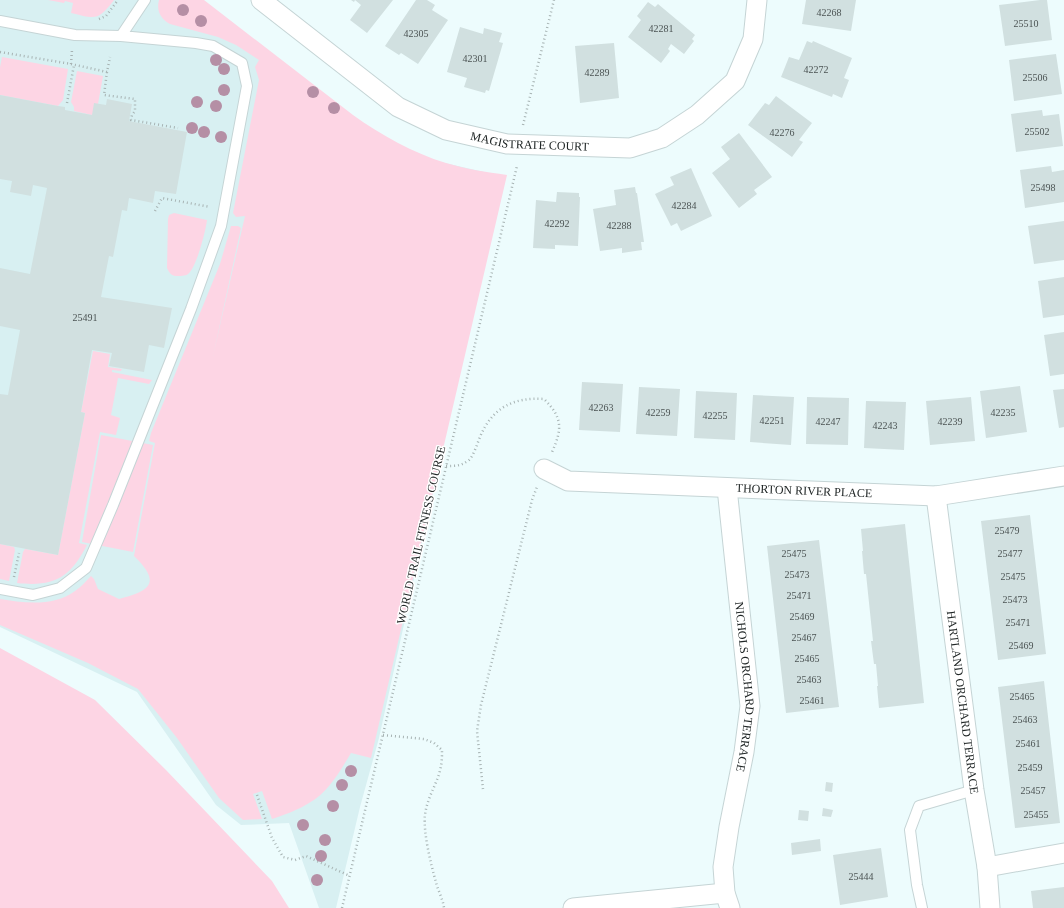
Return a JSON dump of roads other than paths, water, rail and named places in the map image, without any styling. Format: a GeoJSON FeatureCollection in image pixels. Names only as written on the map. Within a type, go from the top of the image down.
{"type":"FeatureCollection","features":[{"type":"Feature","properties":{"kind":"street","name":"MAGISTRATE COURT"},"geometry":{"type":"LineString","coordinates":[[261,0],[398,107],[446,130],[507,144],[630,148],[662,138],[697,115],[735,80],[753,39],[757,0]]}},
{"type":"Feature","properties":{"kind":"street","name":"THORTON RIVER PLACE"},"geometry":{"type":"LineString","coordinates":[[544,469],[568,481],[936,496],[1064,476]]}},
{"type":"Feature","properties":{"kind":"street","name":"NICHOLS ORCHARD TERRACE"},"geometry":{"type":"LineString","coordinates":[[727,488],[750,706],[744,752],[729,827],[723,867],[727,900]]}},
{"type":"Feature","properties":{"kind":"street","name":"HARTLAND ORCHARD TERRACE"},"geometry":{"type":"LineString","coordinates":[[936,496],[974,790],[987,867],[990,908]]}},
{"type":"Feature","properties":{"kind":"street"},"geometry":{"type":"LineString","coordinates":[[987,867],[1064,853]]}},
{"type":"Feature","properties":{"kind":"street"},"geometry":{"type":"LineString","coordinates":[[573,908],[727,900]]}},
{"type":"Feature","properties":{"kind":"lane"},"geometry":{"type":"LineString","coordinates":[[121,36],[144,0]]}},
{"type":"Feature","properties":{"kind":"lane"},"geometry":{"type":"LineString","coordinates":[[0,21],[75,35],[121,36],[196,43],[212,46],[242,63],[247,86],[221,226],[191,309],[86,568],[60,588],[33,595],[0,589]]}},
{"type":"Feature","properties":{"kind":"lane"},"geometry":{"type":"LineString","coordinates":[[922,908],[917,885],[910,830],[919,806],[974,790]]}}]}
